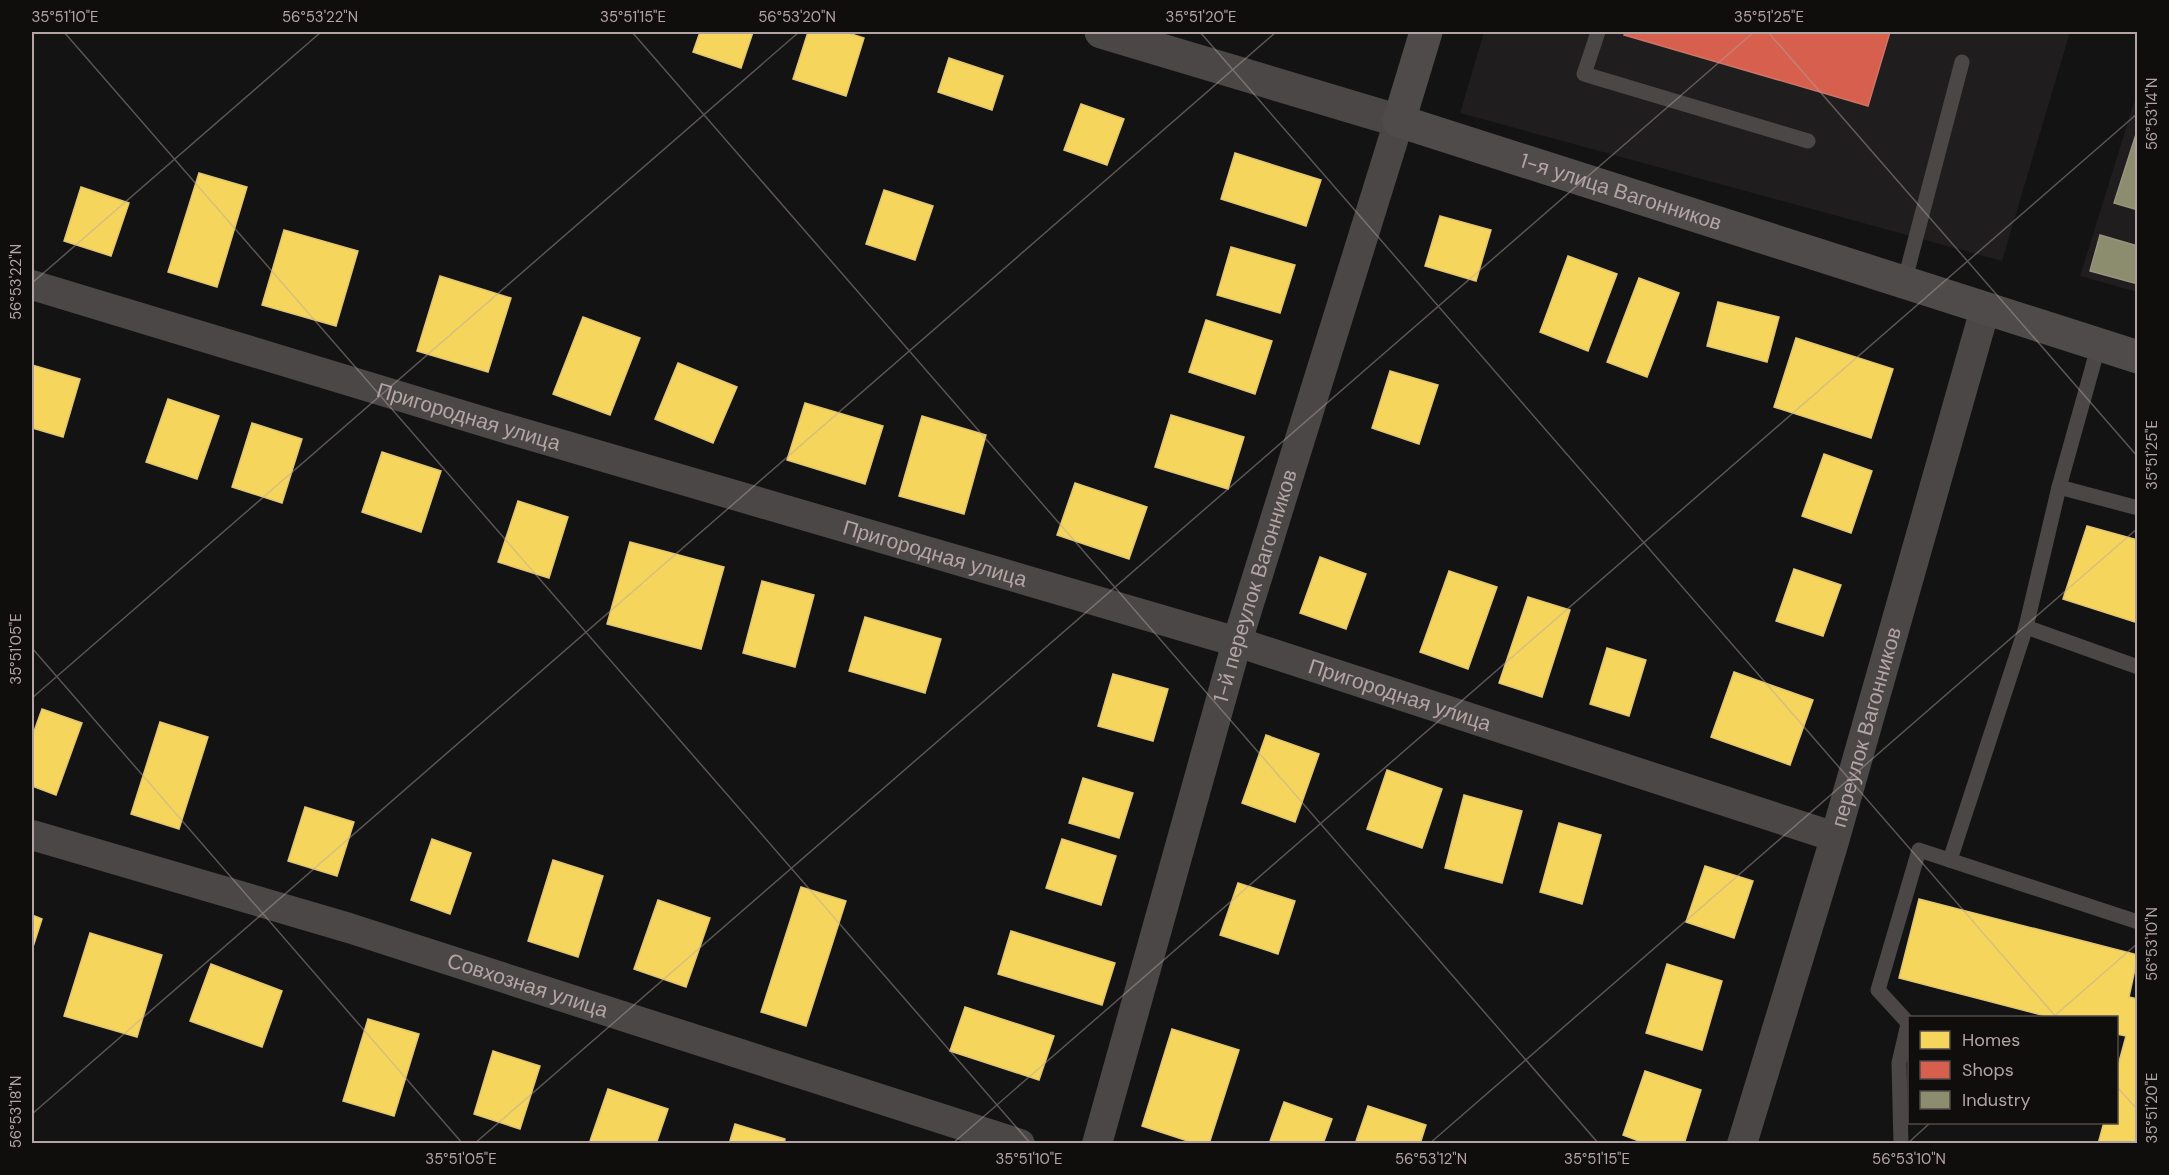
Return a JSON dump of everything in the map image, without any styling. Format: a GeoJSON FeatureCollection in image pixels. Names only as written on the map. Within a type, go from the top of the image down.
{"type":"FeatureCollection","features":[{"type":"Feature","properties":{"kind":"main road","name":"1-й переулок Вагонников"},"geometry":{"type":"LineString","coordinates":[[1399,121],[1426,32]]}},
{"type":"Feature","properties":{"kind":"main road","name":"1-я улица Вагонников"},"geometry":{"type":"LineString","coordinates":[[1399,121],[2138,357]]}},
{"type":"Feature","properties":{"kind":"street","name":"1-я улица Вагонников"},"geometry":{"type":"LineString","coordinates":[[1101,32],[1399,121]]}},
{"type":"Feature","properties":{"kind":"street","name":"1-й переулок Вагонников"},"geometry":{"type":"LineString","coordinates":[[1097,1143],[1237,642],[1399,121]]}},
{"type":"Feature","properties":{"kind":"street","name":"Пригородная улица"},"geometry":{"type":"LineString","coordinates":[[32,285],[498,426],[1237,642],[1835,837]]}},
{"type":"Feature","properties":{"kind":"street","name":"переулок Вагонников"},"geometry":{"type":"LineString","coordinates":[[1742,1143],[1835,837],[1984,309]]}},
{"type":"Feature","properties":{"kind":"street","name":"Совхозная улица"},"geometry":{"type":"LineString","coordinates":[[32,835],[349,928],[1020,1143]]}},
{"type":"Feature","properties":{"kind":"lane"},"geometry":{"type":"LineString","coordinates":[[1598,32],[1584,74],[1808,141]]}},
{"type":"Feature","properties":{"kind":"lane"},"geometry":{"type":"LineString","coordinates":[[1904,283],[1962,62]]}},
{"type":"Feature","properties":{"kind":"lane"},"geometry":{"type":"LineString","coordinates":[[1950,860],[2026,627],[2059,487],[2099,344]]}},
{"type":"Feature","properties":{"kind":"lane"},"geometry":{"type":"LineString","coordinates":[[2059,487],[2138,508]]}},
{"type":"Feature","properties":{"kind":"lane"},"geometry":{"type":"LineString","coordinates":[[2026,627],[2138,667]]}},
{"type":"Feature","properties":{"kind":"lane"},"geometry":{"type":"LineString","coordinates":[[1908,1024],[1878,990],[1919,850],[2138,922]]}},
{"type":"Feature","properties":{"kind":"lane"},"geometry":{"type":"LineString","coordinates":[[1901,1143],[1899,1063],[1908,1029]]}},
{"type":"Feature","properties":{"kind":"shaded area"},"geometry":{"type":"Polygon","coordinates":[[[1484,32],[2070,32],[2002,261],[1460,113],[1484,32]]]}},
{"type":"Feature","properties":{"kind":"shaded area"},"geometry":{"type":"Polygon","coordinates":[[[2137,93],[2137,292],[2080,276],[2137,93]]]}},
{"type":"Feature","properties":{"kind":"building: Homes"},"geometry":{"type":"Polygon","coordinates":[[[700,32],[753,32],[741,68],[693,52],[700,32]]]}},
{"type":"Feature","properties":{"kind":"building: Homes"},"geometry":{"type":"Polygon","coordinates":[[[808,32],[845,32],[864,38],[846,96],[793,79],[808,32]]]}},
{"type":"Feature","properties":{"kind":"building: Homes"},"geometry":{"type":"Polygon","coordinates":[[[949,58],[1003,76],[992,110],[938,92],[949,58]]]}},
{"type":"Feature","properties":{"kind":"building: Homes"},"geometry":{"type":"Polygon","coordinates":[[[1081,104],[1124,119],[1107,165],[1064,150],[1081,104]]]}},
{"type":"Feature","properties":{"kind":"building: Homes"},"geometry":{"type":"Polygon","coordinates":[[[1235,153],[1321,180],[1306,226],[1221,199],[1235,153]]]}},
{"type":"Feature","properties":{"kind":"building: Homes"},"geometry":{"type":"Polygon","coordinates":[[[199,173],[247,187],[217,287],[168,272],[199,173]]]}},
{"type":"Feature","properties":{"kind":"building: Homes"},"geometry":{"type":"Polygon","coordinates":[[[81,187],[129,203],[111,256],[64,241],[81,187]]]}},
{"type":"Feature","properties":{"kind":"building: Homes"},"geometry":{"type":"Polygon","coordinates":[[[884,190],[933,206],[915,260],[866,244],[884,190]]]}},
{"type":"Feature","properties":{"kind":"building: Homes"},"geometry":{"type":"Polygon","coordinates":[[[1440,216],[1491,230],[1476,281],[1425,266],[1440,216]]]}},
{"type":"Feature","properties":{"kind":"building: Homes"},"geometry":{"type":"Polygon","coordinates":[[[284,230],[358,251],[336,326],[262,305],[284,230]]]}},
{"type":"Feature","properties":{"kind":"building: Homes"},"geometry":{"type":"Polygon","coordinates":[[[1231,247],[1295,265],[1280,313],[1217,295],[1231,247]]]}},
{"type":"Feature","properties":{"kind":"building: Homes"},"geometry":{"type":"Polygon","coordinates":[[[1568,256],[1617,274],[1588,351],[1540,332],[1568,256]]]}},
{"type":"Feature","properties":{"kind":"building: Homes"},"geometry":{"type":"Polygon","coordinates":[[[440,276],[511,298],[488,372],[417,351],[440,276]]]}},
{"type":"Feature","properties":{"kind":"building: Homes"},"geometry":{"type":"Polygon","coordinates":[[[1639,278],[1679,293],[1647,377],[1607,362],[1639,278]]]}},
{"type":"Feature","properties":{"kind":"building: Homes"},"geometry":{"type":"Polygon","coordinates":[[[1718,302],[1779,317],[1767,362],[1707,346],[1718,302]]]}},
{"type":"Feature","properties":{"kind":"building: Homes"},"geometry":{"type":"Polygon","coordinates":[[[583,317],[640,338],[610,415],[553,394],[583,317]]]}},
{"type":"Feature","properties":{"kind":"building: Homes"},"geometry":{"type":"Polygon","coordinates":[[[1206,320],[1272,341],[1255,394],[1189,372],[1206,320]]]}},
{"type":"Feature","properties":{"kind":"building: Homes"},"geometry":{"type":"Polygon","coordinates":[[[1796,338],[1893,369],[1871,438],[1774,407],[1796,338]]]}},
{"type":"Feature","properties":{"kind":"building: Homes"},"geometry":{"type":"Polygon","coordinates":[[[678,363],[737,387],[713,443],[655,419],[678,363]]]}},
{"type":"Feature","properties":{"kind":"building: Homes"},"geometry":{"type":"Polygon","coordinates":[[[32,365],[80,379],[63,437],[32,428],[32,365]]]}},
{"type":"Feature","properties":{"kind":"building: Homes"},"geometry":{"type":"Polygon","coordinates":[[[1390,371],[1438,385],[1419,444],[1372,428],[1390,371]]]}},
{"type":"Feature","properties":{"kind":"building: Homes"},"geometry":{"type":"Polygon","coordinates":[[[168,399],[219,416],[197,479],[146,462],[168,399]]]}},
{"type":"Feature","properties":{"kind":"building: Homes"},"geometry":{"type":"Polygon","coordinates":[[[805,403],[883,426],[865,484],[787,460],[805,403]]]}},
{"type":"Feature","properties":{"kind":"building: Homes"},"geometry":{"type":"Polygon","coordinates":[[[1171,415],[1244,437],[1228,489],[1155,467],[1171,415]]]}},
{"type":"Feature","properties":{"kind":"building: Homes"},"geometry":{"type":"Polygon","coordinates":[[[922,416],[986,435],[964,514],[899,496],[922,416]]]}},
{"type":"Feature","properties":{"kind":"building: Homes"},"geometry":{"type":"Polygon","coordinates":[[[252,423],[302,439],[282,503],[232,487],[252,423]]]}},
{"type":"Feature","properties":{"kind":"building: Homes"},"geometry":{"type":"Polygon","coordinates":[[[382,452],[441,471],[421,532],[362,512],[382,452]]]}},
{"type":"Feature","properties":{"kind":"building: Homes"},"geometry":{"type":"Polygon","coordinates":[[[1824,454],[1872,471],[1851,533],[1802,516],[1824,454]]]}},
{"type":"Feature","properties":{"kind":"building: Homes"},"geometry":{"type":"Polygon","coordinates":[[[1075,483],[1147,507],[1129,559],[1057,535],[1075,483]]]}},
{"type":"Feature","properties":{"kind":"building: Homes"},"geometry":{"type":"Polygon","coordinates":[[[518,501],[568,517],[549,578],[498,562],[518,501]]]}},
{"type":"Feature","properties":{"kind":"building: Homes"},"geometry":{"type":"Polygon","coordinates":[[[2087,526],[2138,540],[2138,623],[2063,599],[2087,526]]]}},
{"type":"Feature","properties":{"kind":"building: Homes"},"geometry":{"type":"Polygon","coordinates":[[[630,542],[724,567],[701,649],[607,624],[630,542]]]}},
{"type":"Feature","properties":{"kind":"building: Homes"},"geometry":{"type":"Polygon","coordinates":[[[1320,557],[1366,574],[1346,629],[1300,613],[1320,557]]]}},
{"type":"Feature","properties":{"kind":"building: Homes"},"geometry":{"type":"Polygon","coordinates":[[[1794,569],[1841,585],[1823,636],[1776,621],[1794,569]]]}},
{"type":"Feature","properties":{"kind":"building: Homes"},"geometry":{"type":"Polygon","coordinates":[[[1449,571],[1497,587],[1468,669],[1420,652],[1449,571]]]}},
{"type":"Feature","properties":{"kind":"building: Homes"},"geometry":{"type":"Polygon","coordinates":[[[762,581],[814,595],[795,667],[743,653],[762,581]]]}},
{"type":"Feature","properties":{"kind":"building: Homes"},"geometry":{"type":"Polygon","coordinates":[[[1528,597],[1570,610],[1542,697],[1499,683],[1528,597]]]}},
{"type":"Feature","properties":{"kind":"building: Homes"},"geometry":{"type":"Polygon","coordinates":[[[865,617],[941,639],[925,693],[849,671],[865,617]]]}},
{"type":"Feature","properties":{"kind":"building: Homes"},"geometry":{"type":"Polygon","coordinates":[[[1607,648],[1646,660],[1629,716],[1590,704],[1607,648]]]}},
{"type":"Feature","properties":{"kind":"building: Homes"},"geometry":{"type":"Polygon","coordinates":[[[1734,672],[1813,700],[1790,765],[1711,737],[1734,672]]]}},
{"type":"Feature","properties":{"kind":"building: Homes"},"geometry":{"type":"Polygon","coordinates":[[[1113,674],[1168,689],[1153,741],[1098,726],[1113,674]]]}},
{"type":"Feature","properties":{"kind":"building: Homes"},"geometry":{"type":"Polygon","coordinates":[[[42,709],[82,723],[56,795],[32,786],[32,737],[42,709]]]}},
{"type":"Feature","properties":{"kind":"building: Homes"},"geometry":{"type":"Polygon","coordinates":[[[160,722],[208,737],[179,829],[131,814],[160,722]]]}},
{"type":"Feature","properties":{"kind":"building: Homes"},"geometry":{"type":"Polygon","coordinates":[[[1266,735],[1319,754],[1295,822],[1242,803],[1266,735]]]}},
{"type":"Feature","properties":{"kind":"building: Homes"},"geometry":{"type":"Polygon","coordinates":[[[1387,770],[1442,789],[1422,848],[1367,829],[1387,770]]]}},
{"type":"Feature","properties":{"kind":"building: Homes"},"geometry":{"type":"Polygon","coordinates":[[[1083,778],[1133,793],[1119,838],[1069,823],[1083,778]]]}},
{"type":"Feature","properties":{"kind":"building: Homes"},"geometry":{"type":"Polygon","coordinates":[[[1464,795],[1522,811],[1502,883],[1445,868],[1464,795]]]}},
{"type":"Feature","properties":{"kind":"building: Homes"},"geometry":{"type":"Polygon","coordinates":[[[305,807],[354,822],[337,876],[288,861],[305,807]]]}},
{"type":"Feature","properties":{"kind":"building: Homes"},"geometry":{"type":"Polygon","coordinates":[[[1559,823],[1601,835],[1582,904],[1540,892],[1559,823]]]}},
{"type":"Feature","properties":{"kind":"building: Homes"},"geometry":{"type":"Polygon","coordinates":[[[432,839],[471,853],[450,914],[411,900],[432,839]]]}},
{"type":"Feature","properties":{"kind":"building: Homes"},"geometry":{"type":"Polygon","coordinates":[[[1062,839],[1116,856],[1101,905],[1046,888],[1062,839]]]}},
{"type":"Feature","properties":{"kind":"building: Homes"},"geometry":{"type":"Polygon","coordinates":[[[553,860],[603,876],[578,957],[528,941],[553,860]]]}},
{"type":"Feature","properties":{"kind":"building: Homes"},"geometry":{"type":"Polygon","coordinates":[[[1705,866],[1753,881],[1734,938],[1686,922],[1705,866]]]}},
{"type":"Feature","properties":{"kind":"building: Homes"},"geometry":{"type":"Polygon","coordinates":[[[1238,883],[1295,901],[1278,954],[1220,935],[1238,883]]]}},
{"type":"Feature","properties":{"kind":"building: Homes"},"geometry":{"type":"Polygon","coordinates":[[[801,887],[846,901],[806,1026],[761,1012],[801,887]]]}},
{"type":"Feature","properties":{"kind":"building: Homes"},"geometry":{"type":"Polygon","coordinates":[[[1919,899],[2138,955],[2129,997],[2138,999],[2138,1144],[2098,1144],[2103,1124],[2118,1124],[2118,1066],[2126,1036],[2118,1034],[2118,1016],[2045,1016],[1899,978],[1919,899]]]}},
{"type":"Feature","properties":{"kind":"building: Homes"},"geometry":{"type":"Polygon","coordinates":[[[658,900],[710,918],[686,987],[634,969],[658,900]]]}},
{"type":"Feature","properties":{"kind":"building: Homes"},"geometry":{"type":"Polygon","coordinates":[[[32,915],[42,919],[32,950],[32,915]]]}},
{"type":"Feature","properties":{"kind":"building: Homes"},"geometry":{"type":"Polygon","coordinates":[[[1011,931],[1115,963],[1102,1005],[998,974],[1011,931]]]}},
{"type":"Feature","properties":{"kind":"building: Homes"},"geometry":{"type":"Polygon","coordinates":[[[90,933],[162,955],[137,1037],[64,1016],[90,933]]]}},
{"type":"Feature","properties":{"kind":"building: Homes"},"geometry":{"type":"Polygon","coordinates":[[[211,964],[282,991],[262,1047],[190,1021],[211,964]]]}},
{"type":"Feature","properties":{"kind":"building: Homes"},"geometry":{"type":"Polygon","coordinates":[[[1667,964],[1722,981],[1702,1050],[1646,1033],[1667,964]]]}},
{"type":"Feature","properties":{"kind":"building: Homes"},"geometry":{"type":"Polygon","coordinates":[[[965,1007],[1054,1036],[1039,1080],[950,1051],[965,1007]]]}},
{"type":"Feature","properties":{"kind":"building: Homes"},"geometry":{"type":"Polygon","coordinates":[[[368,1019],[419,1034],[394,1116],[343,1101],[368,1019]]]}},
{"type":"Feature","properties":{"kind":"building: Homes"},"geometry":{"type":"Polygon","coordinates":[[[1172,1029],[1239,1050],[1209,1144],[1197,1144],[1142,1126],[1172,1029]]]}},
{"type":"Feature","properties":{"kind":"building: Homes"},"geometry":{"type":"Polygon","coordinates":[[[493,1051],[540,1066],[520,1129],[474,1114],[493,1051]]]}},
{"type":"Feature","properties":{"kind":"building: Homes"},"geometry":{"type":"Polygon","coordinates":[[[1645,1071],[1701,1090],[1684,1144],[1647,1144],[1623,1135],[1645,1071]]]}},
{"type":"Feature","properties":{"kind":"building: Homes"},"geometry":{"type":"Polygon","coordinates":[[[608,1089],[668,1109],[656,1144],[589,1144],[608,1089]]]}},
{"type":"Feature","properties":{"kind":"building: Homes"},"geometry":{"type":"Polygon","coordinates":[[[1284,1102],[1332,1119],[1323,1144],[1269,1144],[1284,1102]]]}},
{"type":"Feature","properties":{"kind":"building: Homes"},"geometry":{"type":"Polygon","coordinates":[[[1368,1106],[1426,1125],[1420,1144],[1355,1144],[1368,1106]]]}},
{"type":"Feature","properties":{"kind":"building: Homes"},"geometry":{"type":"Polygon","coordinates":[[[735,1124],[785,1139],[784,1144],[729,1144],[735,1124]]]}},
{"type":"Feature","properties":{"kind":"building: Shops"},"geometry":{"type":"Polygon","coordinates":[[[1625,32],[1890,32],[1868,106],[1624,35],[1625,32]]]}},
{"type":"Feature","properties":{"kind":"building: Industry"},"geometry":{"type":"Polygon","coordinates":[[[2138,128],[2138,210],[2114,203],[2138,128]]]}},
{"type":"Feature","properties":{"kind":"building: Industry"},"geometry":{"type":"Polygon","coordinates":[[[2100,235],[2138,246],[2138,284],[2090,271],[2100,235]]]}}]}
